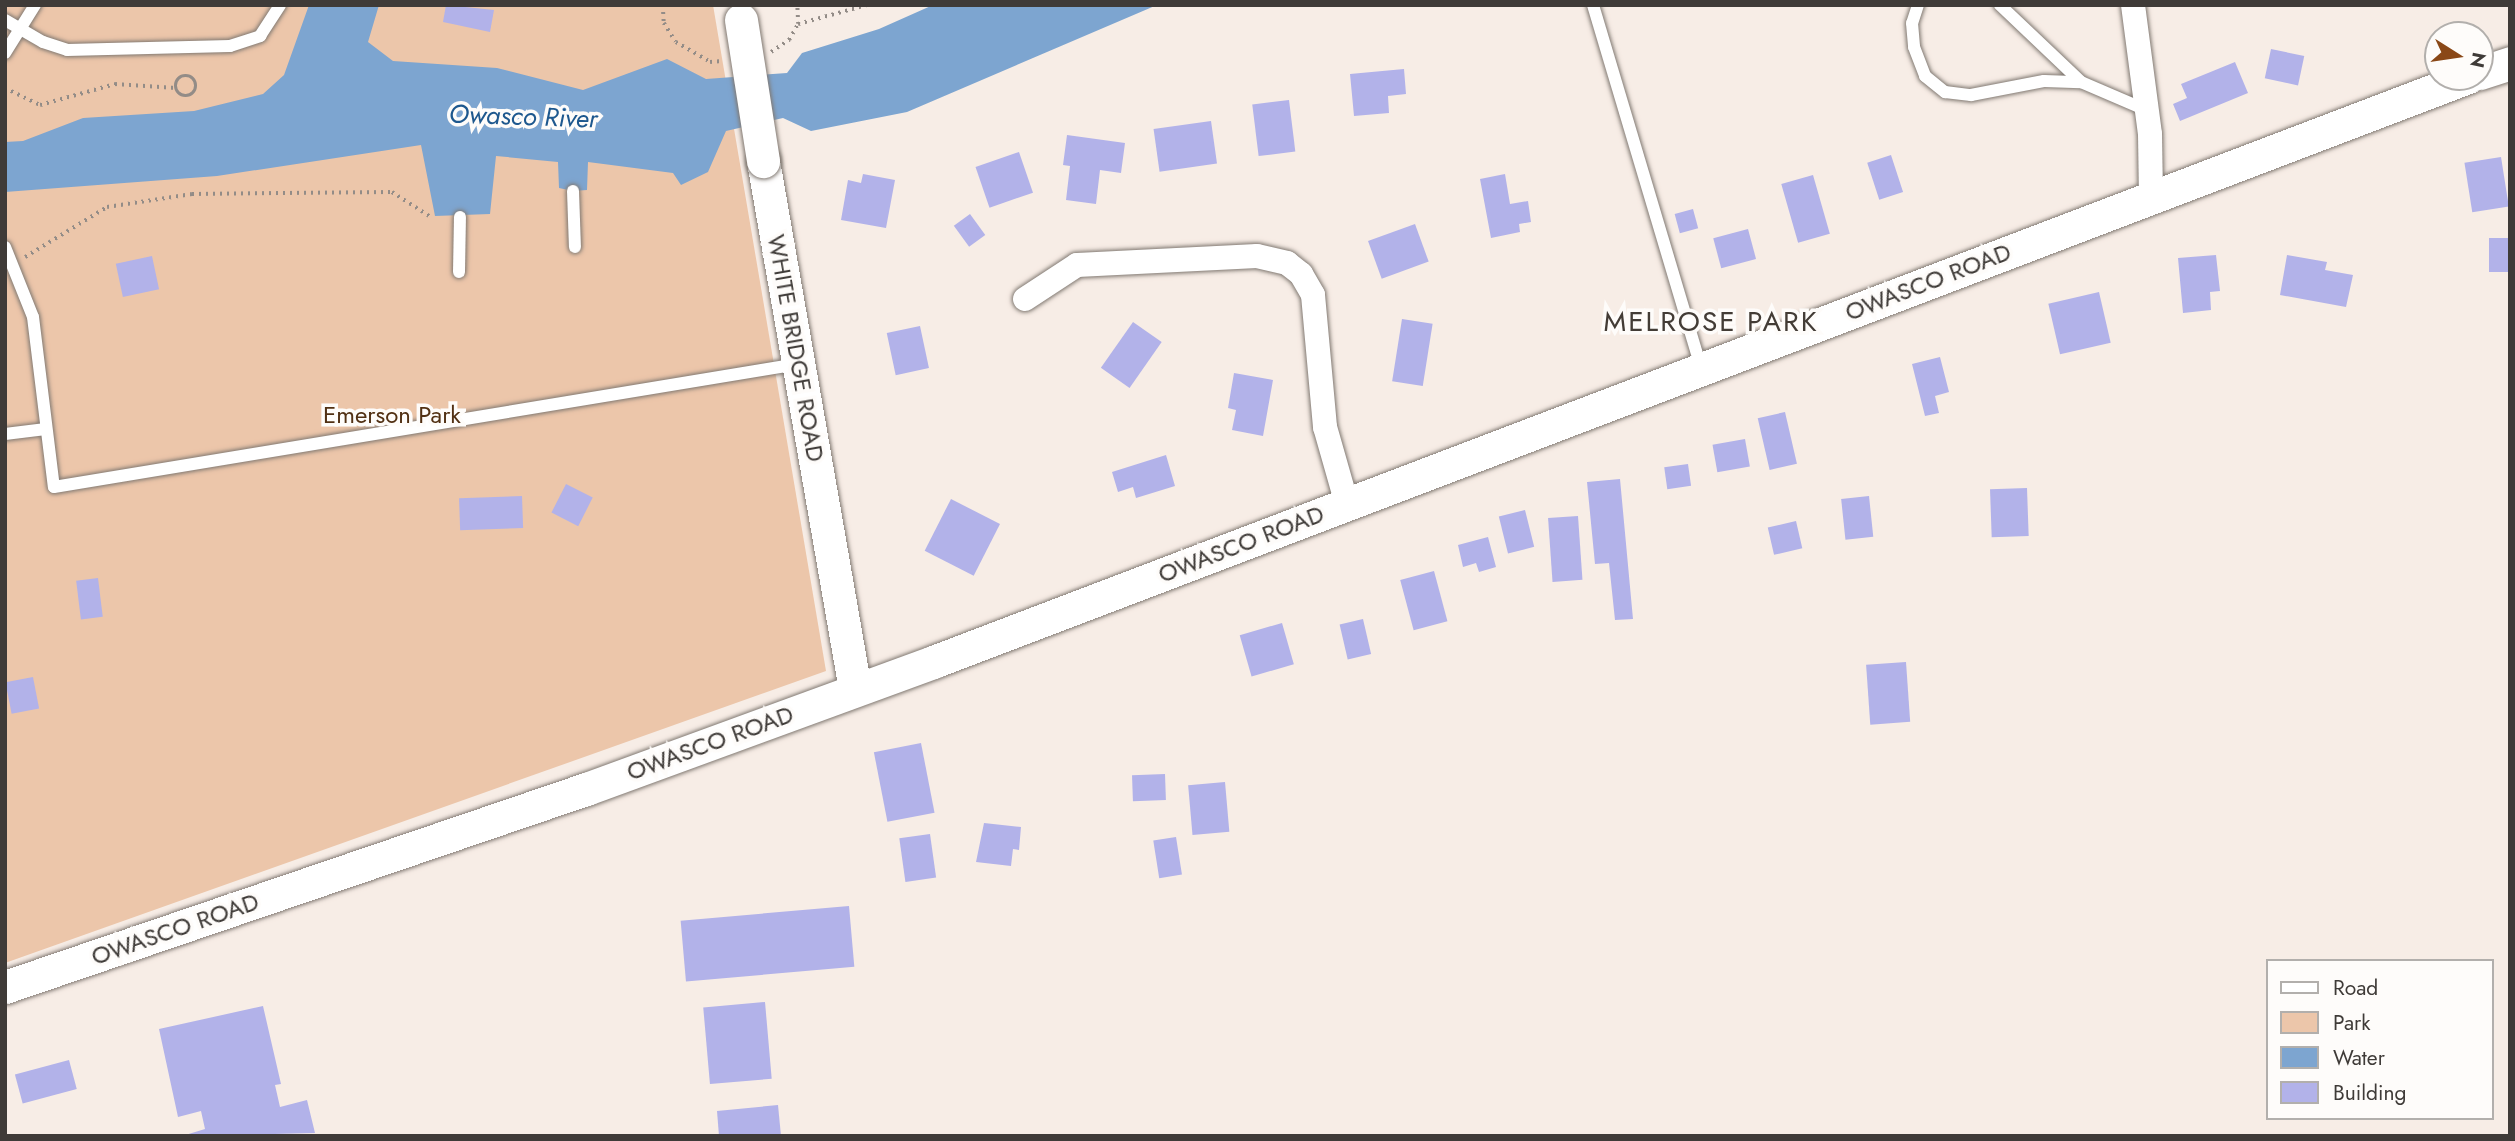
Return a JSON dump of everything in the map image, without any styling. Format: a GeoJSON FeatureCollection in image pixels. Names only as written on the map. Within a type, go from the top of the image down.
{"type":"FeatureCollection","features":[{"type":"Feature","properties":{"kind":"main road","name":"WHITE BRIDGE ROAD"},"geometry":{"type":"LineString","coordinates":[[740,13],[855,689]]}},
{"type":"Feature","properties":{"kind":"main road","name":"OWASCO ROAD"},"geometry":{"type":"LineString","coordinates":[[5,987],[586,789],[1347,504],[2431,91]]}},
{"type":"Feature","properties":{"kind":"street"},"geometry":{"type":"LineString","coordinates":[[2133,5],[2146,110],[2151,198]]}},
{"type":"Feature","properties":{"kind":"street"},"geometry":{"type":"LineString","coordinates":[[1025,299],[1077,265],[1257,256],[1287,263],[1301,274],[1313,295],[1325,426],[1347,504]]}},
{"type":"Feature","properties":{"kind":"lane"},"geometry":{"type":"LineString","coordinates":[[5,53],[35,5]]}},
{"type":"Feature","properties":{"kind":"lane"},"geometry":{"type":"LineString","coordinates":[[5,20],[43,42],[95,52],[230,46],[260,36],[281,5]]}},
{"type":"Feature","properties":{"kind":"lane"},"geometry":{"type":"LineString","coordinates":[[1593,5],[1701,368]]}},
{"type":"Feature","properties":{"kind":"lane"},"geometry":{"type":"LineString","coordinates":[[1918,5],[1912,23],[1914,47],[1925,76],[1945,92],[1971,95],[2043,81],[2081,82]]}},
{"type":"Feature","properties":{"kind":"lane"},"geometry":{"type":"LineString","coordinates":[[2000,5],[2081,82],[2146,110]]}},
{"type":"Feature","properties":{"kind":"lane"},"geometry":{"type":"LineString","coordinates":[[573,191],[575,247]]}},
{"type":"Feature","properties":{"kind":"lane"},"geometry":{"type":"LineString","coordinates":[[460,217],[460,272]]}},
{"type":"Feature","properties":{"kind":"lane"},"geometry":{"type":"LineString","coordinates":[[5,247],[33,317],[54,487],[799,363]]}},
{"type":"Feature","properties":{"kind":"lane"},"geometry":{"type":"LineString","coordinates":[[5,434],[47,429]]}},
{"type":"Feature","properties":{"kind":"path"},"geometry":{"type":"LineString","coordinates":[[798,24],[867,5]]}},
{"type":"Feature","properties":{"kind":"path"},"geometry":{"type":"LineString","coordinates":[[5,88],[40,106],[115,84],[176,88],[189,97],[197,83],[189,76],[182,77],[176,88]]}},
{"type":"Feature","properties":{"kind":"path"},"geometry":{"type":"LineString","coordinates":[[11,263],[49,247],[107,207],[156,198],[392,192],[431,217]]}},
{"type":"Feature","properties":{"kind":"green space","name":"Emerson Park"},"geometry":{"type":"Polygon","coordinates":[[[5,5],[713,5],[826,671],[5,963],[5,5]]]}},
{"type":"Feature","properties":{"kind":"water","name":"Owasco River"},"geometry":{"type":"Polygon","coordinates":[[[309,5],[379,5],[368,42],[393,61],[497,68],[583,90],[667,59],[706,79],[787,73],[802,53],[879,29],[933,5],[1157,5],[907,112],[811,131],[783,118],[726,131],[708,172],[681,185],[673,173],[588,162],[587,190],[573,191],[559,188],[558,162],[496,156],[490,214],[435,216],[421,145],[217,176],[5,192],[5,142],[23,141],[83,118],[194,111],[263,94],[284,75],[309,5]]]}},
{"type":"Feature","properties":{"kind":"building"},"geometry":{"type":"Polygon","coordinates":[[[446,5],[494,10],[490,32],[443,22],[446,5]]]}},
{"type":"Feature","properties":{"kind":"building"},"geometry":{"type":"Polygon","coordinates":[[[2271,49],[2304,56],[2298,85],[2265,78],[2271,49]]]}},
{"type":"Feature","properties":{"kind":"building"},"geometry":{"type":"Polygon","coordinates":[[[2235,62],[2248,93],[2180,121],[2173,104],[2187,98],[2181,84],[2235,62]]]}},
{"type":"Feature","properties":{"kind":"building"},"geometry":{"type":"Polygon","coordinates":[[[1404,69],[1406,94],[1388,96],[1389,113],[1354,116],[1350,74],[1404,69]]]}},
{"type":"Feature","properties":{"kind":"building"},"geometry":{"type":"Polygon","coordinates":[[[1289,100],[1295,152],[1259,156],[1252,105],[1289,100]]]}},
{"type":"Feature","properties":{"kind":"building"},"geometry":{"type":"Polygon","coordinates":[[[1211,121],[1217,164],[1160,172],[1154,129],[1211,121]]]}},
{"type":"Feature","properties":{"kind":"building"},"geometry":{"type":"Polygon","coordinates":[[[1067,135],[1125,143],[1121,173],[1100,170],[1096,204],[1066,200],[1070,166],[1063,165],[1067,135]]]}},
{"type":"Feature","properties":{"kind":"building"},"geometry":{"type":"Polygon","coordinates":[[[1019,152],[1033,193],[990,208],[976,167],[1019,152]]]}},
{"type":"Feature","properties":{"kind":"building"},"geometry":{"type":"Polygon","coordinates":[[[1891,155],[1903,192],[1879,200],[1867,163],[1891,155]]]}},
{"type":"Feature","properties":{"kind":"building"},"geometry":{"type":"Polygon","coordinates":[[[2501,157],[2509,206],[2472,212],[2464,163],[2501,157]]]}},
{"type":"Feature","properties":{"kind":"building"},"geometry":{"type":"Polygon","coordinates":[[[863,174],[895,180],[886,228],[841,220],[848,180],[861,183],[863,174]]]}},
{"type":"Feature","properties":{"kind":"building"},"geometry":{"type":"Polygon","coordinates":[[[1505,174],[1510,204],[1528,201],[1531,222],[1519,224],[1520,232],[1491,238],[1480,179],[1505,174]]]}},
{"type":"Feature","properties":{"kind":"building"},"geometry":{"type":"Polygon","coordinates":[[[1813,175],[1830,234],[1798,243],[1781,184],[1813,175]]]}},
{"type":"Feature","properties":{"kind":"building"},"geometry":{"type":"Polygon","coordinates":[[[1693,209],[1698,228],[1680,233],[1675,214],[1693,209]]]}},
{"type":"Feature","properties":{"kind":"building"},"geometry":{"type":"Polygon","coordinates":[[[970,214],[985,235],[969,247],[954,226],[970,214]]]}},
{"type":"Feature","properties":{"kind":"building"},"geometry":{"type":"Polygon","coordinates":[[[1415,224],[1429,262],[1382,279],[1368,241],[1415,224]]]}},
{"type":"Feature","properties":{"kind":"building"},"geometry":{"type":"Polygon","coordinates":[[[1748,229],[1756,259],[1721,268],[1713,238],[1748,229]]]}},
{"type":"Feature","properties":{"kind":"building"},"geometry":{"type":"Polygon","coordinates":[[[2489,238],[2508,238],[2508,272],[2489,272],[2489,238]]]}},
{"type":"Feature","properties":{"kind":"building"},"geometry":{"type":"Polygon","coordinates":[[[2216,255],[2220,291],[2210,292],[2211,310],[2183,313],[2178,258],[2216,255]]]}},
{"type":"Feature","properties":{"kind":"building"},"geometry":{"type":"Polygon","coordinates":[[[2287,255],[2327,262],[2325,270],[2353,275],[2346,307],[2280,295],[2287,255]]]}},
{"type":"Feature","properties":{"kind":"building"},"geometry":{"type":"Polygon","coordinates":[[[152,256],[159,289],[123,297],[116,264],[152,256]]]}},
{"type":"Feature","properties":{"kind":"building"},"geometry":{"type":"Polygon","coordinates":[[[2099,292],[2111,343],[2060,354],[2048,304],[2099,292]]]}},
{"type":"Feature","properties":{"kind":"building"},"geometry":{"type":"Polygon","coordinates":[[[1402,319],[1433,324],[1423,386],[1392,381],[1402,319]]]}},
{"type":"Feature","properties":{"kind":"building"},"geometry":{"type":"Polygon","coordinates":[[[1133,322],[1162,342],[1130,388],[1101,368],[1133,322]]]}},
{"type":"Feature","properties":{"kind":"building"},"geometry":{"type":"Polygon","coordinates":[[[920,326],[929,368],[896,375],[887,333],[920,326]]]}},
{"type":"Feature","properties":{"kind":"building"},"geometry":{"type":"Polygon","coordinates":[[[1940,357],[1949,392],[1935,396],[1939,413],[1925,416],[1912,364],[1940,357]]]}},
{"type":"Feature","properties":{"kind":"building"},"geometry":{"type":"Polygon","coordinates":[[[1234,373],[1273,380],[1263,436],[1232,430],[1236,410],[1228,408],[1234,373]]]}},
{"type":"Feature","properties":{"kind":"building"},"geometry":{"type":"Polygon","coordinates":[[[1785,412],[1797,464],[1770,470],[1758,418],[1785,412]]]}},
{"type":"Feature","properties":{"kind":"building"},"geometry":{"type":"Polygon","coordinates":[[[1745,439],[1750,467],[1717,472],[1713,445],[1745,439]]]}},
{"type":"Feature","properties":{"kind":"building"},"geometry":{"type":"Polygon","coordinates":[[[1166,455],[1175,486],[1136,498],[1133,487],[1118,492],[1112,472],[1166,455]]]}},
{"type":"Feature","properties":{"kind":"building"},"geometry":{"type":"Polygon","coordinates":[[[1688,464],[1691,486],[1667,489],[1664,467],[1688,464]]]}},
{"type":"Feature","properties":{"kind":"building"},"geometry":{"type":"Polygon","coordinates":[[[1620,479],[1633,619],[1615,620],[1609,563],[1595,564],[1587,482],[1620,479]]]}},
{"type":"Feature","properties":{"kind":"building"},"geometry":{"type":"Polygon","coordinates":[[[566,484],[593,498],[578,526],[551,513],[566,484]]]}},
{"type":"Feature","properties":{"kind":"building"},"geometry":{"type":"Polygon","coordinates":[[[2027,488],[2029,536],[1992,537],[1990,489],[2027,488]]]}},
{"type":"Feature","properties":{"kind":"building"},"geometry":{"type":"Polygon","coordinates":[[[522,496],[523,528],[460,530],[459,498],[522,496]]]}},
{"type":"Feature","properties":{"kind":"building"},"geometry":{"type":"Polygon","coordinates":[[[1869,496],[1873,537],[1845,540],[1841,499],[1869,496]]]}},
{"type":"Feature","properties":{"kind":"building"},"geometry":{"type":"Polygon","coordinates":[[[951,499],[1000,524],[974,576],[925,551],[951,499]]]}},
{"type":"Feature","properties":{"kind":"building"},"geometry":{"type":"Polygon","coordinates":[[[1525,510],[1534,547],[1508,553],[1499,517],[1525,510]]]}},
{"type":"Feature","properties":{"kind":"building"},"geometry":{"type":"Polygon","coordinates":[[[1578,516],[1582,580],[1553,582],[1548,518],[1578,516]]]}},
{"type":"Feature","properties":{"kind":"building"},"geometry":{"type":"Polygon","coordinates":[[[1796,521],[1802,548],[1774,555],[1768,528],[1796,521]]]}},
{"type":"Feature","properties":{"kind":"building"},"geometry":{"type":"Polygon","coordinates":[[[1488,537],[1496,567],[1479,572],[1476,563],[1463,567],[1458,545],[1488,537]]]}},
{"type":"Feature","properties":{"kind":"building"},"geometry":{"type":"Polygon","coordinates":[[[1434,571],[1447,621],[1414,630],[1400,580],[1434,571]]]}},
{"type":"Feature","properties":{"kind":"building"},"geometry":{"type":"Polygon","coordinates":[[[98,578],[103,617],[81,619],[76,581],[98,578]]]}},
{"type":"Feature","properties":{"kind":"building"},"geometry":{"type":"Polygon","coordinates":[[[1363,619],[1371,654],[1348,659],[1340,624],[1363,619]]]}},
{"type":"Feature","properties":{"kind":"building"},"geometry":{"type":"Polygon","coordinates":[[[1282,623],[1294,664],[1252,676],[1240,635],[1282,623]]]}},
{"type":"Feature","properties":{"kind":"building"},"geometry":{"type":"Polygon","coordinates":[[[1906,662],[1910,722],[1870,725],[1866,665],[1906,662]]]}},
{"type":"Feature","properties":{"kind":"building"},"geometry":{"type":"Polygon","coordinates":[[[33,677],[39,708],[12,714],[6,682],[33,677]]]}},
{"type":"Feature","properties":{"kind":"building"},"geometry":{"type":"Polygon","coordinates":[[[921,743],[935,813],[887,822],[874,752],[921,743]]]}},
{"type":"Feature","properties":{"kind":"building"},"geometry":{"type":"Polygon","coordinates":[[[1165,774],[1166,800],[1133,801],[1132,775],[1165,774]]]}},
{"type":"Feature","properties":{"kind":"building"},"geometry":{"type":"Polygon","coordinates":[[[1225,782],[1229,832],[1192,835],[1188,785],[1225,782]]]}},
{"type":"Feature","properties":{"kind":"building"},"geometry":{"type":"Polygon","coordinates":[[[984,823],[1021,827],[1019,850],[1013,849],[1011,866],[976,862],[984,823]]]}},
{"type":"Feature","properties":{"kind":"building"},"geometry":{"type":"Polygon","coordinates":[[[930,834],[936,878],[905,882],[899,838],[930,834]]]}},
{"type":"Feature","properties":{"kind":"building"},"geometry":{"type":"Polygon","coordinates":[[[1176,837],[1182,875],[1159,878],[1153,841],[1176,837]]]}},
{"type":"Feature","properties":{"kind":"building"},"geometry":{"type":"Polygon","coordinates":[[[849,906],[854,967],[686,981],[681,921],[849,906]]]}},
{"type":"Feature","properties":{"kind":"building"},"geometry":{"type":"Polygon","coordinates":[[[765,1002],[772,1079],[710,1084],[703,1007],[765,1002]]]}},
{"type":"Feature","properties":{"kind":"building"},"geometry":{"type":"Polygon","coordinates":[[[263,1006],[281,1084],[275,1085],[280,1107],[307,1100],[315,1133],[182,1136],[205,1129],[201,1111],[178,1117],[159,1029],[263,1006]]]}},
{"type":"Feature","properties":{"kind":"building"},"geometry":{"type":"Polygon","coordinates":[[[69,1060],[77,1089],[23,1103],[15,1074],[69,1060]]]}},
{"type":"Feature","properties":{"kind":"building"},"geometry":{"type":"Polygon","coordinates":[[[778,1105],[781,1136],[719,1136],[717,1111],[778,1105]]]}},
{"type":"Feature","properties":{"kind":"district","name":"MELROSE PARK"},"geometry":{"type":"Point","coordinates":[1711,322]}}]}
